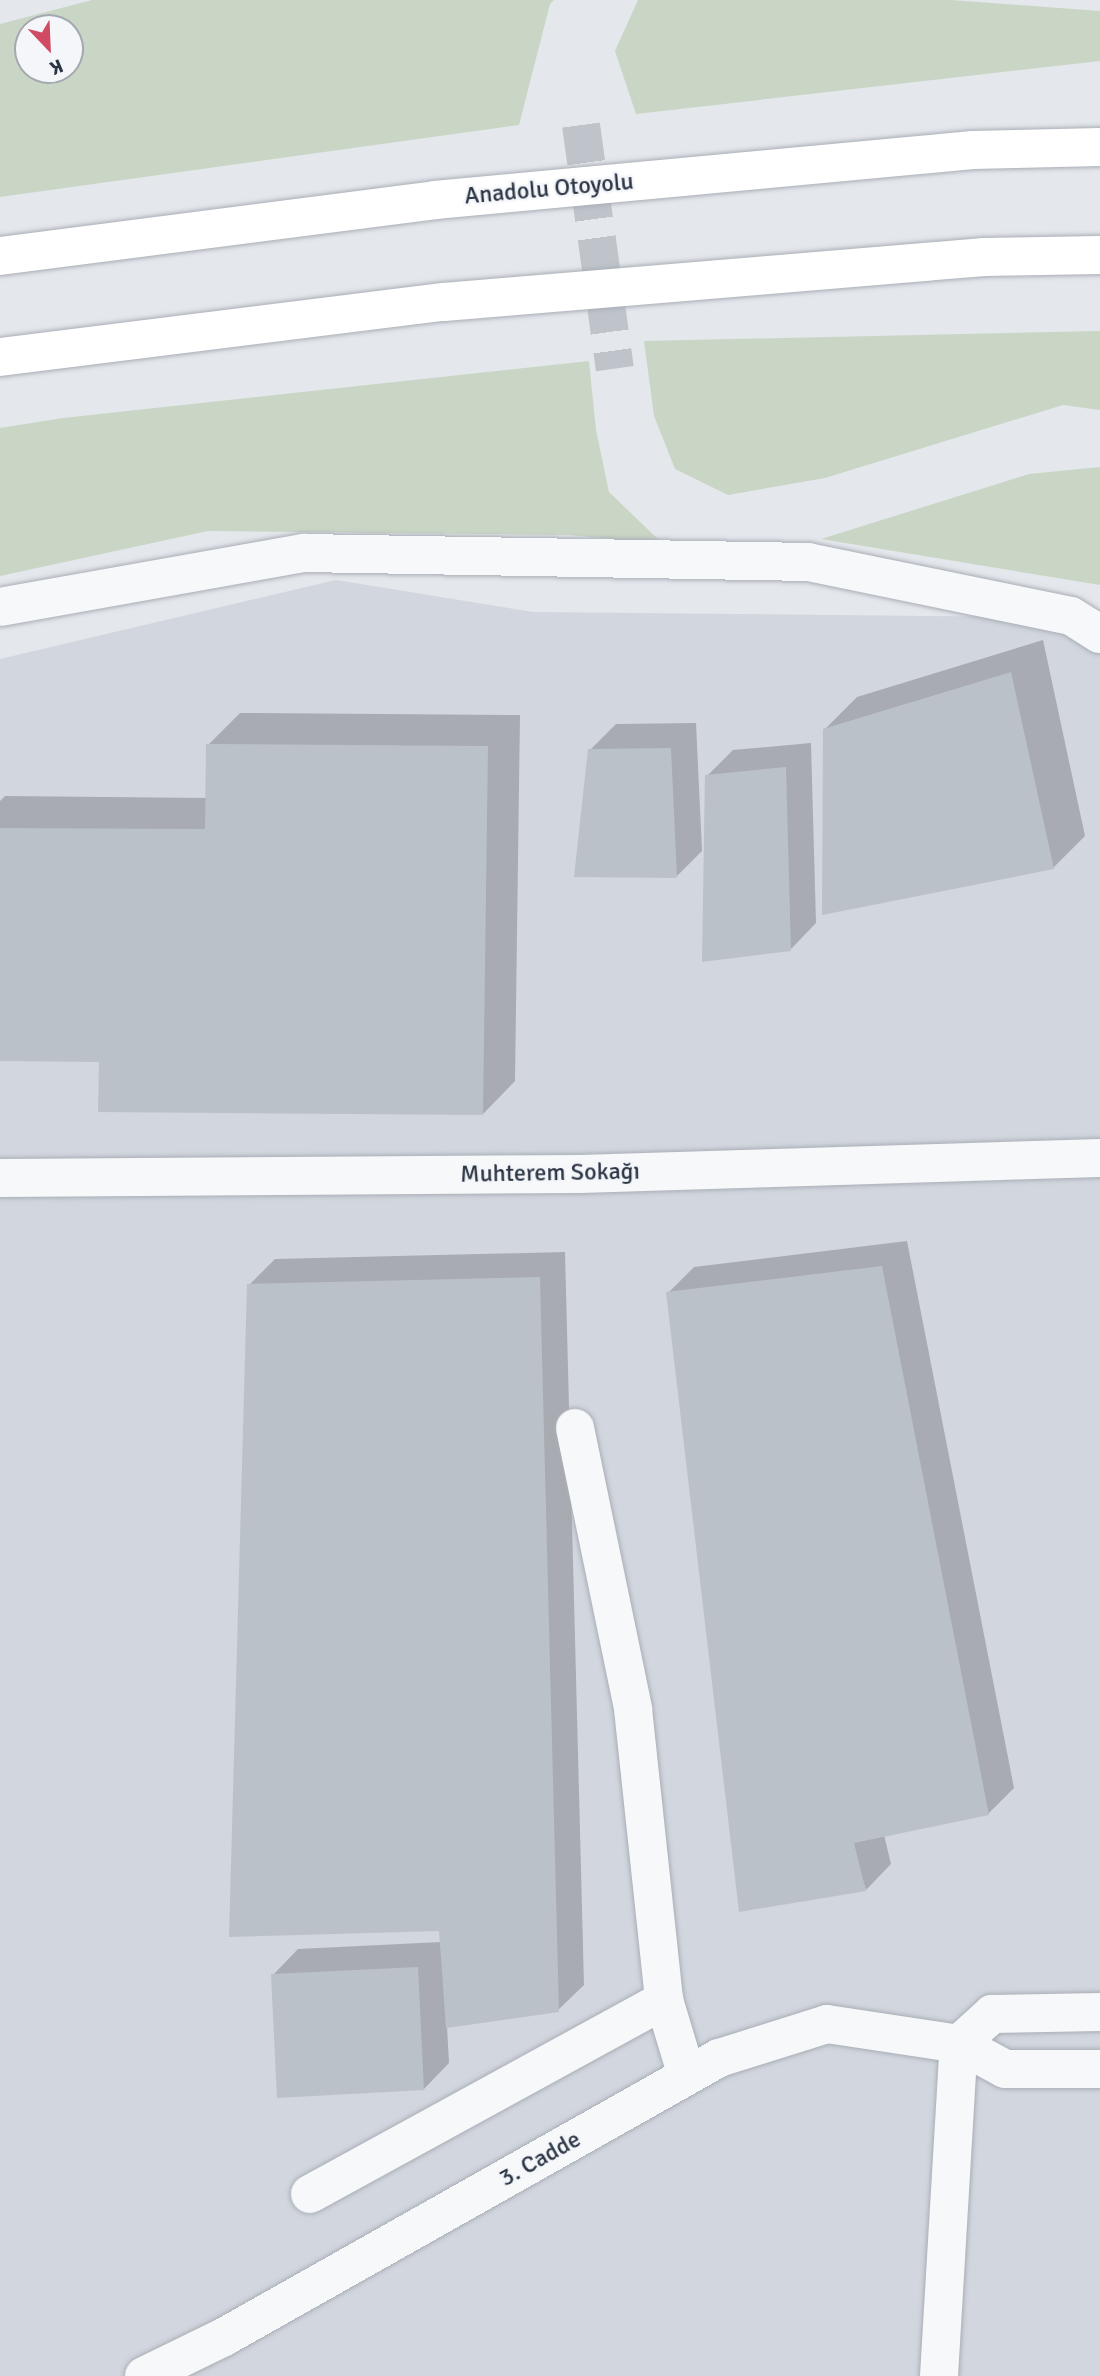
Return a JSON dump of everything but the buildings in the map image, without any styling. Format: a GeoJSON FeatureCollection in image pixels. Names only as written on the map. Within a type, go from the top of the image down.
{"type":"FeatureCollection","features":[{"type":"Feature","properties":{"kind":"highway","name":"Anadolu Otoyolu"},"geometry":{"type":"LineString","coordinates":[[0,256],[435,200],[973,150],[1100,147]]}},
{"type":"Feature","properties":{"kind":"highway"},"geometry":{"type":"LineString","coordinates":[[0,357],[444,302],[984,257],[1100,255]]}},
{"type":"Feature","properties":{"kind":"street"},"geometry":{"type":"LineString","coordinates":[[0,607],[304,553],[794,562],[1071,616],[1100,634]]}},
{"type":"Feature","properties":{"kind":"street","name":"Muhterem Sokağı"},"geometry":{"type":"LineString","coordinates":[[0,1178],[580,1174],[1100,1158]]}},
{"type":"Feature","properties":{"kind":"street"},"geometry":{"type":"LineString","coordinates":[[575,1428],[633,1709],[664,2000],[687,2076]]}},
{"type":"Feature","properties":{"kind":"street"},"geometry":{"type":"LineString","coordinates":[[310,2194],[664,2000]]}},
{"type":"Feature","properties":{"kind":"street"},"geometry":{"type":"LineString","coordinates":[[939,2376],[959,2044],[992,2014],[1100,2012]]}},
{"type":"Feature","properties":{"kind":"street","name":"3. Cadde"},"geometry":{"type":"LineString","coordinates":[[144,2376],[224,2337],[719,2058],[827,2024],[959,2044],[1005,2069],[1100,2069]]}},
{"type":"Feature","properties":{"kind":"shaded area"},"geometry":{"type":"Polygon","coordinates":[[[336,580],[533,612],[1020,617],[1100,642],[1100,2376],[0,2376],[0,659],[336,580]]]}},
{"type":"Feature","properties":{"kind":"green space"},"geometry":{"type":"Polygon","coordinates":[[[92,0],[554,0],[550,4],[519,125],[0,197],[0,24],[14,20],[14,84],[84,84],[84,14],[38,14],[92,0]]]}},
{"type":"Feature","properties":{"kind":"green space"},"geometry":{"type":"Polygon","coordinates":[[[638,0],[951,0],[1100,11],[1100,61],[636,114],[615,51],[638,0]]]}},
{"type":"Feature","properties":{"kind":"green space"},"geometry":{"type":"Polygon","coordinates":[[[1100,331],[1100,410],[1063,405],[825,478],[728,495],[675,469],[654,416],[644,341],[1100,331]]]}},
{"type":"Feature","properties":{"kind":"green space"},"geometry":{"type":"Polygon","coordinates":[[[589,361],[596,430],[609,492],[663,544],[570,535],[208,531],[0,576],[0,428],[63,418],[589,361]]]}},
{"type":"Feature","properties":{"kind":"green space"},"geometry":{"type":"Polygon","coordinates":[[[1100,467],[1100,585],[821,539],[1029,474],[1100,467]]]}},
{"type":"Feature","properties":{"kind":"tunnel"},"geometry":{"type":"LineString","coordinates":[[581,125],[615,369]]}}]}
